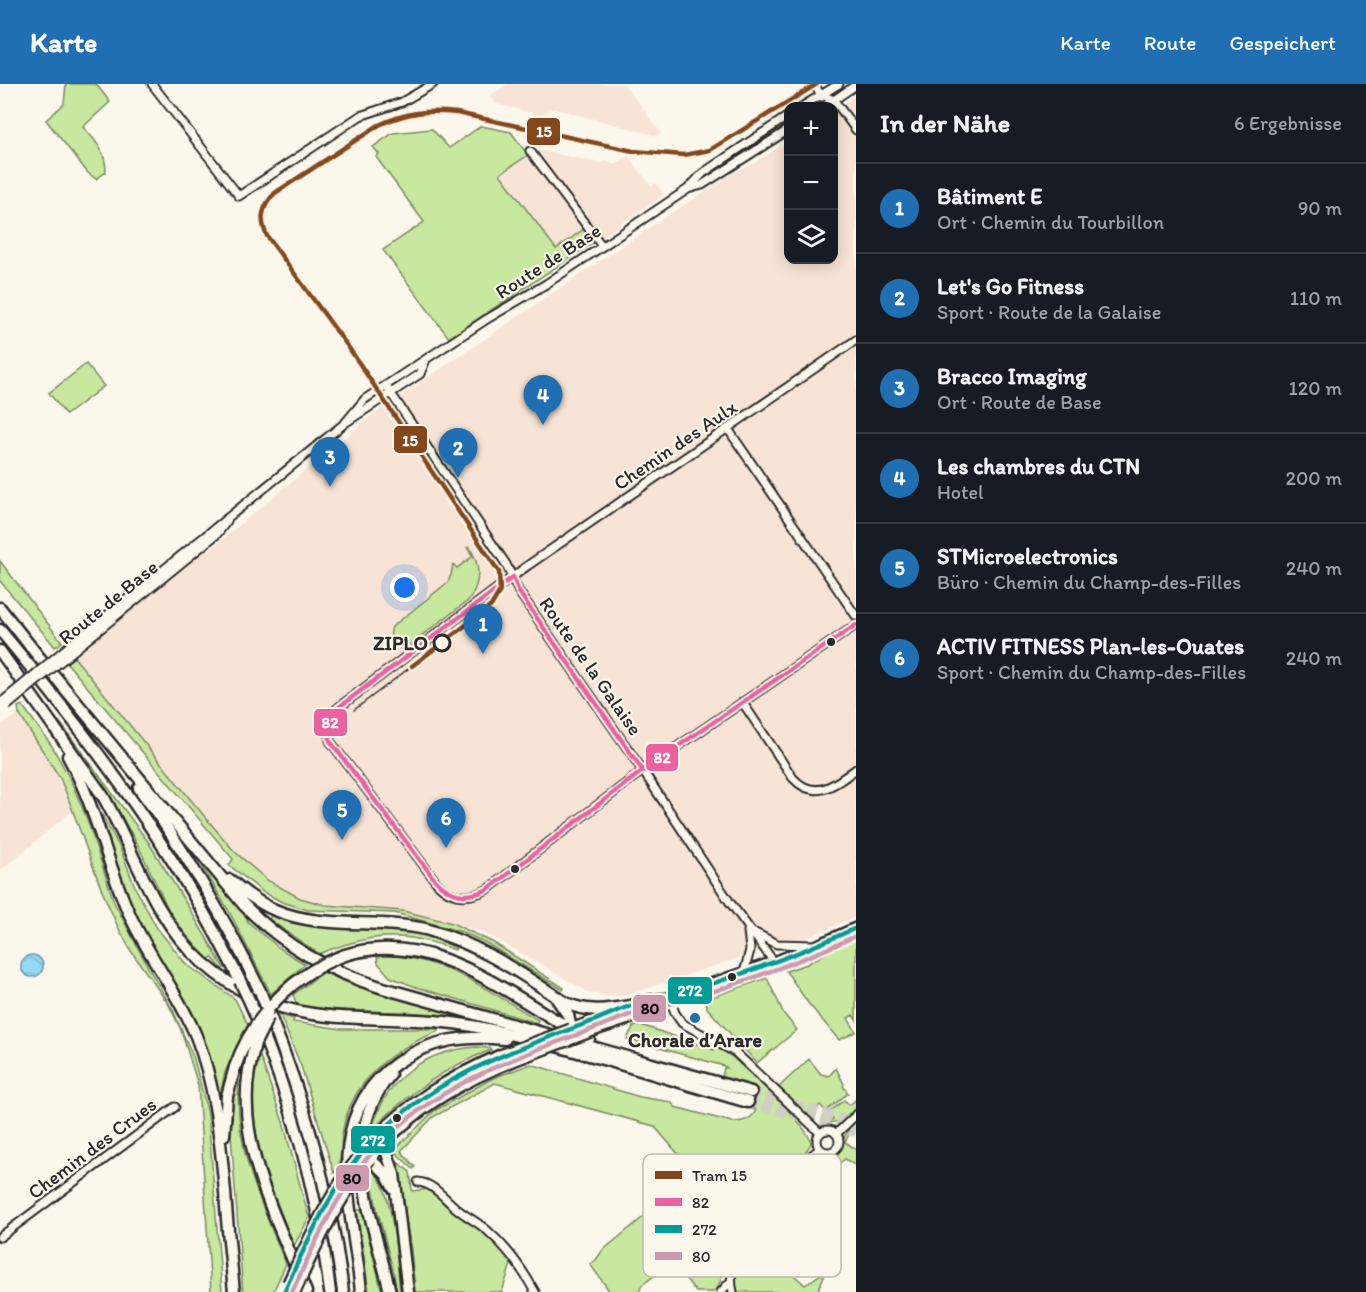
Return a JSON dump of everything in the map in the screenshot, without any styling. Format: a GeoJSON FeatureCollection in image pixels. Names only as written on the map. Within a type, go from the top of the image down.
{"type":"FeatureCollection","features":[{"type":"Feature","properties":{"kind":"highway"},"geometry":{"type":"LineString","coordinates":[[0,608],[109,748],[183,851],[212,898],[260,991],[290,1067],[314,1144],[334,1233],[343,1292]]}},
{"type":"Feature","properties":{"kind":"highway"},"geometry":{"type":"LineString","coordinates":[[0,630],[102,760],[165,848],[200,904],[240,981],[282,1083],[305,1159],[320,1227],[330,1292]]}},
{"type":"Feature","properties":{"kind":"highway"},"geometry":{"type":"LineString","coordinates":[[0,651],[103,796],[165,918],[194,955],[220,977],[271,1004],[305,1014],[341,1018],[451,1022],[750,1097],[617,1053],[383,988],[330,969],[288,944],[266,927],[244,905],[43,662]]}},
{"type":"Feature","properties":{"kind":"highway"},"geometry":{"type":"LineString","coordinates":[[48,719],[83,784],[131,918],[183,1008],[196,1037],[210,1084],[222,1163],[234,1292]]}},
{"type":"Feature","properties":{"kind":"highway"},"geometry":{"type":"LineString","coordinates":[[202,854],[247,894],[274,910],[308,919],[395,924],[441,934],[476,949],[566,1003],[585,1010],[601,1011],[636,1005]]}},
{"type":"Feature","properties":{"kind":"highway"},"geometry":{"type":"LineString","coordinates":[[222,1163],[227,1095],[235,1066],[252,1029],[283,994],[317,968],[345,955],[389,948],[438,956],[483,976],[560,1024],[617,1053]]}},
{"type":"Feature","properties":{"kind":"highway"},"geometry":{"type":"LineString","coordinates":[[545,989],[557,1000],[572,1024],[567,1041]]}},
{"type":"Feature","properties":{"kind":"highway"},"geometry":{"type":"LineString","coordinates":[[283,994],[259,1035],[249,1070],[246,1108],[254,1154],[270,1202],[306,1292]]}},
{"type":"Feature","properties":{"kind":"highway"},"geometry":{"type":"LineString","coordinates":[[362,1292],[350,1206],[347,1158],[350,1133],[356,1114],[373,1084],[410,1054],[435,1043],[467,1037],[538,1042]]}},
{"type":"Feature","properties":{"kind":"highway"},"geometry":{"type":"LineString","coordinates":[[390,1292],[365,1187],[362,1136],[376,1094],[410,1054]]}},
{"type":"Feature","properties":{"kind":"highway"},"geometry":{"type":"LineString","coordinates":[[379,1142],[394,1174],[408,1292]]}},
{"type":"Feature","properties":{"kind":"highway"},"geometry":{"type":"LineString","coordinates":[[358,1158],[372,1158],[389,1179],[397,1196]]}},
{"type":"Feature","properties":{"kind":"main road"},"geometry":{"type":"LineString","coordinates":[[295,1292],[340,1200],[372,1158],[379,1142],[397,1117],[428,1093],[461,1073],[500,1055],[650,1000],[670,998],[744,973],[856,928]]}},
{"type":"Feature","properties":{"kind":"main road"},"geometry":{"type":"LineString","coordinates":[[286,1288],[323,1210],[358,1158],[416,1114],[444,1094],[475,1077],[517,1059],[653,1011],[670,998]]}},
{"type":"Feature","properties":{"kind":"street"},"geometry":{"type":"LineString","coordinates":[[152,84],[239,196],[360,116],[402,102],[433,84]]}},
{"type":"Feature","properties":{"kind":"street"},"geometry":{"type":"LineString","coordinates":[[814,84],[824,102]]}},
{"type":"Feature","properties":{"kind":"street"},"geometry":{"type":"LineString","coordinates":[[831,102],[856,85]]}},
{"type":"Feature","properties":{"kind":"street"},"geometry":{"type":"LineString","coordinates":[[810,102],[836,86]]}},
{"type":"Feature","properties":{"kind":"street"},"geometry":{"type":"LineString","coordinates":[[834,100],[836,86]]}},
{"type":"Feature","properties":{"kind":"street"},"geometry":{"type":"LineString","coordinates":[[822,95],[834,100],[856,130]]}},
{"type":"Feature","properties":{"kind":"street","name":"Route de Base"},"geometry":{"type":"LineString","coordinates":[[345,423],[358,405],[688,189],[703,173],[784,119]]}},
{"type":"Feature","properties":{"kind":"street","name":"Route de Base"},"geometry":{"type":"LineString","coordinates":[[688,189],[702,185],[784,133]]}},
{"type":"Feature","properties":{"kind":"street"},"geometry":{"type":"LineString","coordinates":[[530,151],[602,246]]}},
{"type":"Feature","properties":{"kind":"street","name":"Chemin des Aulx"},"geometry":{"type":"LineString","coordinates":[[643,771],[488,889],[471,896],[458,896],[447,892],[437,883],[346,763],[330,741],[329,723],[333,713],[339,707],[565,539],[856,340]]}},
{"type":"Feature","properties":{"kind":"street","name":"Route de Base"},"geometry":{"type":"LineString","coordinates":[[2,705],[217,534],[232,515],[345,423],[420,374],[425,361]]}},
{"type":"Feature","properties":{"kind":"street","name":"Route de la Galaise"},"geometry":{"type":"LineString","coordinates":[[386,386],[470,509],[513,577],[519,592],[748,928],[774,962]]}},
{"type":"Feature","properties":{"kind":"street"},"geometry":{"type":"LineString","coordinates":[[728,429],[856,616]]}},
{"type":"Feature","properties":{"kind":"street"},"geometry":{"type":"LineString","coordinates":[[643,771],[856,625]]}},
{"type":"Feature","properties":{"kind":"street"},"geometry":{"type":"LineString","coordinates":[[743,703],[793,778],[803,786],[818,790],[828,788],[856,769]]}},
{"type":"Feature","properties":{"kind":"street"},"geometry":{"type":"LineString","coordinates":[[748,928],[765,940],[777,944],[818,945]]}},
{"type":"Feature","properties":{"kind":"street"},"geometry":{"type":"LineString","coordinates":[[744,973],[750,950],[748,928]]}},
{"type":"Feature","properties":{"kind":"street"},"geometry":{"type":"LineString","coordinates":[[670,998],[675,1013],[682,1023],[736,1053],[820,1133]]}},
{"type":"Feature","properties":{"kind":"street","name":"Chemin des Crues"},"geometry":{"type":"LineString","coordinates":[[0,1237],[175,1107]]}},
{"type":"Feature","properties":{"kind":"street"},"geometry":{"type":"LineString","coordinates":[[836,1134],[856,1115]]}},
{"type":"Feature","properties":{"kind":"street"},"geometry":{"type":"LineString","coordinates":[[829,1130],[836,1134],[839,1141],[836,1149],[827,1152],[820,1149],[817,1140],[820,1133],[829,1130]]}},
{"type":"Feature","properties":{"kind":"street"},"geometry":{"type":"LineString","coordinates":[[813,1154],[820,1149]]}},
{"type":"Feature","properties":{"kind":"street"},"geometry":{"type":"LineString","coordinates":[[418,1182],[431,1186],[458,1210],[489,1232],[524,1272],[534,1292]]}},
{"type":"Feature","properties":{"kind":"street"},"geometry":{"type":"LineString","coordinates":[[731,1277],[733,1292]]}},
{"type":"Feature","properties":{"kind":"street"},"geometry":{"type":"LineString","coordinates":[[721,1292],[731,1281]]}},
{"type":"Feature","properties":{"kind":"shaded area"},"geometry":{"type":"Polygon","coordinates":[[[507,84],[624,84],[661,133],[657,136],[553,108],[541,115],[496,104],[490,96],[507,84]]]}},
{"type":"Feature","properties":{"kind":"shaded area","name":"ZIPLO"},"geometry":{"type":"Polygon","coordinates":[[[856,92],[856,917],[796,942],[741,957],[628,995],[606,996],[589,993],[481,932],[403,911],[339,907],[311,902],[267,880],[235,852],[74,657],[171,576],[218,543],[372,415],[661,220],[784,144],[784,264],[838,264],[838,108],[852,98],[856,92]]]}},
{"type":"Feature","properties":{"kind":"shaded area"},"geometry":{"type":"Polygon","coordinates":[[[533,149],[601,163],[605,161],[617,164],[628,156],[651,186],[656,183],[664,195],[594,242],[584,229],[557,249],[499,174],[528,155],[525,150],[533,149]]]}},
{"type":"Feature","properties":{"kind":"shaded area"},"geometry":{"type":"Polygon","coordinates":[[[19,714],[60,778],[73,810],[0,871],[0,726],[19,714]]]}},
{"type":"Feature","properties":{"kind":"green space"},"geometry":{"type":"Polygon","coordinates":[[[66,84],[96,84],[110,102],[83,127],[96,142],[106,165],[106,172],[96,179],[88,173],[46,120],[64,104],[66,84]]]}},
{"type":"Feature","properties":{"kind":"green space"},"geometry":{"type":"Polygon","coordinates":[[[784,122],[784,126],[698,183],[702,176],[784,122]]]}},
{"type":"Feature","properties":{"kind":"green space"},"geometry":{"type":"Polygon","coordinates":[[[481,126],[511,132],[528,155],[500,174],[556,249],[584,229],[594,242],[449,338],[383,250],[424,222],[376,157],[379,154],[373,147],[393,133],[432,129],[449,148],[481,126]]]}},
{"type":"Feature","properties":{"kind":"green space"},"geometry":{"type":"Polygon","coordinates":[[[86,364],[104,386],[66,415],[49,393],[86,364]]]}},
{"type":"Feature","properties":{"kind":"green space"},"geometry":{"type":"Polygon","coordinates":[[[469,547],[476,560],[478,573],[476,586],[469,600],[402,650],[392,640],[392,627],[448,582],[453,564],[457,568],[473,556],[467,548],[469,547]]]}},
{"type":"Feature","properties":{"kind":"green space"},"geometry":{"type":"Polygon","coordinates":[[[0,561],[62,642],[55,647],[0,581],[0,561]]]}},
{"type":"Feature","properties":{"kind":"green space"},"geometry":{"type":"Polygon","coordinates":[[[74,657],[235,852],[267,880],[300,898],[325,905],[403,911],[452,923],[494,943],[564,988],[563,990],[486,943],[462,932],[395,913],[308,910],[282,902],[263,892],[229,865],[233,859],[67,663],[74,657]]]}},
{"type":"Feature","properties":{"kind":"green space"},"geometry":{"type":"Polygon","coordinates":[[[22,705],[52,746],[70,779],[87,819],[114,902],[173,1010],[194,1059],[208,1114],[222,1292],[211,1292],[198,1085],[181,1030],[169,1005],[131,951],[118,927],[102,891],[60,778],[19,714],[18,707],[22,705]]]}},
{"type":"Feature","properties":{"kind":"green space"},"geometry":{"type":"Polygon","coordinates":[[[59,721],[149,843],[224,968],[222,969],[212,957],[208,960],[184,935],[170,913],[138,845],[120,814],[59,721]]]}},
{"type":"Feature","properties":{"kind":"green space"},"geometry":{"type":"Polygon","coordinates":[[[101,815],[120,848],[136,889],[157,928],[186,964],[235,999],[248,1025],[225,1072],[221,1091],[217,1090],[212,1067],[195,1020],[138,922],[116,867],[101,815]]]}},
{"type":"Feature","properties":{"kind":"green space"},"geometry":{"type":"Polygon","coordinates":[[[195,854],[246,916],[248,922],[279,948],[305,964],[271,994],[230,913],[195,854]]]}},
{"type":"Feature","properties":{"kind":"green space"},"geometry":{"type":"Polygon","coordinates":[[[272,915],[312,925],[406,930],[423,934],[456,948],[455,950],[420,939],[387,937],[354,942],[319,954],[269,919],[272,915]]]}},
{"type":"Feature","properties":{"kind":"green space"},"geometry":{"type":"Polygon","coordinates":[[[856,936],[856,1020],[853,1015],[848,1018],[856,1032],[839,1040],[808,1003],[786,971],[807,964],[856,936]]]}},
{"type":"Feature","properties":{"kind":"green space"},"geometry":{"type":"Polygon","coordinates":[[[392,955],[433,964],[469,979],[538,1020],[537,1023],[390,977],[378,963],[377,957],[392,955]]]}},
{"type":"Feature","properties":{"kind":"green space"},"geometry":{"type":"Polygon","coordinates":[[[323,972],[360,987],[464,1018],[297,1005],[293,995],[323,972]]]}},
{"type":"Feature","properties":{"kind":"green space"},"geometry":{"type":"Polygon","coordinates":[[[767,978],[784,1014],[797,1030],[757,1063],[707,1008],[706,999],[767,978]]]}},
{"type":"Feature","properties":{"kind":"green space"},"geometry":{"type":"Polygon","coordinates":[[[280,1015],[294,1019],[293,1022],[342,1029],[439,1029],[390,1058],[364,1083],[347,1115],[342,1134],[340,1159],[334,1173],[301,1066],[280,1015]]]}},
{"type":"Feature","properties":{"kind":"green space"},"geometry":{"type":"Polygon","coordinates":[[[641,1025],[714,1050],[716,1046],[728,1053],[801,1125],[811,1144],[803,1154],[678,1154],[654,1126],[495,1083],[433,1117],[401,1151],[415,1167],[413,1169],[395,1152],[395,1149],[434,1111],[493,1078],[531,1064],[640,1097],[671,1102],[675,1107],[732,1122],[740,1122],[752,1116],[756,1110],[748,1108],[754,1086],[722,1077],[724,1068],[727,1068],[724,1066],[627,1039],[633,1027],[641,1025]]]}},
{"type":"Feature","properties":{"kind":"green space"},"geometry":{"type":"Polygon","coordinates":[[[476,1047],[491,1050],[427,1083],[398,1105],[372,1130],[386,1096],[409,1071],[440,1054],[476,1047]]]}},
{"type":"Feature","properties":{"kind":"green space"},"geometry":{"type":"Polygon","coordinates":[[[258,1050],[283,1122],[309,1218],[294,1246],[267,1174],[255,1127],[253,1102],[258,1050]]]}},
{"type":"Feature","properties":{"kind":"green space"},"geometry":{"type":"Polygon","coordinates":[[[809,1059],[821,1074],[829,1076],[836,1068],[848,1093],[826,1111],[820,1105],[808,1116],[779,1087],[809,1059]]]}},
{"type":"Feature","properties":{"kind":"green space"},"geometry":{"type":"Polygon","coordinates":[[[239,1081],[240,1129],[251,1175],[286,1264],[273,1292],[243,1292],[231,1135],[234,1090],[239,1081]]]}},
{"type":"Feature","properties":{"kind":"green space"},"geometry":{"type":"Polygon","coordinates":[[[856,1099],[856,1108],[839,1120],[827,1123],[833,1119],[828,1113],[844,1100],[850,1105],[856,1099]]]}},
{"type":"Feature","properties":{"kind":"green space"},"geometry":{"type":"Polygon","coordinates":[[[850,1127],[852,1129],[845,1142],[856,1149],[856,1166],[845,1159],[841,1162],[841,1154],[830,1154],[836,1152],[850,1127]]]}},
{"type":"Feature","properties":{"kind":"green space"},"geometry":{"type":"Polygon","coordinates":[[[399,1163],[410,1172],[412,1191],[429,1189],[445,1205],[489,1236],[512,1261],[502,1292],[415,1292],[411,1250],[397,1164],[399,1163]]]}},
{"type":"Feature","properties":{"kind":"green space"},"geometry":{"type":"Polygon","coordinates":[[[370,1171],[374,1172],[381,1181],[390,1211],[400,1292],[396,1292],[394,1274],[376,1205],[370,1171]]]}},
{"type":"Feature","properties":{"kind":"green space"},"geometry":{"type":"Polygon","coordinates":[[[357,1210],[362,1210],[382,1292],[369,1292],[357,1210]]]}},
{"type":"Feature","properties":{"kind":"green space"},"geometry":{"type":"Polygon","coordinates":[[[643,1217],[643,1277],[653,1277],[642,1285],[639,1292],[610,1292],[590,1264],[602,1251],[643,1217]]]}},
{"type":"Feature","properties":{"kind":"green space"},"geometry":{"type":"Polygon","coordinates":[[[684,1277],[722,1277],[713,1292],[696,1292],[684,1277]]]}},
{"type":"Feature","properties":{"kind":"green space"},"geometry":{"type":"Polygon","coordinates":[[[735,1277],[796,1277],[805,1285],[817,1277],[824,1277],[817,1292],[738,1292],[735,1277]]]}},
{"type":"Feature","properties":{"kind":"water"},"geometry":{"type":"Polygon","coordinates":[[[32,955],[40,958],[43,966],[40,974],[32,977],[24,974],[21,966],[24,958],[32,955]]]}},
{"type":"Feature","properties":{"kind":"tunnel"},"geometry":{"type":"LineString","coordinates":[[751,1092],[856,1123]]}},
{"type":"Feature","properties":{"kind":"tunnel"},"geometry":{"type":"LineString","coordinates":[[748,1102],[856,1132]]}},
{"type":"Feature","properties":{"kind":"tram line","name":"15"},"geometry":{"type":"LineString","coordinates":[[412,666],[491,606],[500,591],[499,572],[349,348],[267,236],[263,224],[263,213],[267,203],[275,193],[379,125],[408,115],[426,112],[457,113],[633,151],[684,155],[710,150],[817,84]]}},
{"type":"Feature","properties":{"kind":"tram line"},"geometry":{"type":"LineString","coordinates":[[354,710],[412,666]]}},
{"type":"Feature","properties":{"kind":"transit line","name":"82"},"geometry":{"type":"LineString","coordinates":[[513,577],[339,707],[330,722],[330,741],[435,880],[447,890],[460,895],[488,889],[646,768],[856,625]]}},
{"type":"Feature","properties":{"kind":"transit line","name":"82"},"geometry":{"type":"LineString","coordinates":[[513,577],[519,592],[643,771]]}},
{"type":"Feature","properties":{"kind":"transit line","name":"272"},"geometry":{"type":"LineString","coordinates":[[284,1292],[321,1214],[343,1178],[370,1143],[416,1102],[469,1071],[497,1058],[642,1002],[682,993],[729,978],[856,928]]}},
{"type":"Feature","properties":{"kind":"transit line","name":"80"},"geometry":{"type":"LineString","coordinates":[[292,1292],[329,1216],[363,1163],[399,1126],[447,1092],[499,1065],[554,1043],[641,1011],[690,999],[753,978],[856,936]]}},
{"type":"Feature","properties":{"kind":"place","name":"Les chambres du CTN"},"geometry":{"type":"Point","coordinates":[543,425]}},
{"type":"Feature","properties":{"kind":"place","name":"Let's Go Fitness"},"geometry":{"type":"Point","coordinates":[458,478]}},
{"type":"Feature","properties":{"kind":"place","name":"Bracco Imaging"},"geometry":{"type":"Point","coordinates":[330,487]}},
{"type":"Feature","properties":{"kind":"place","name":"ZIPLO"},"geometry":{"type":"Point","coordinates":[442,643]}},
{"type":"Feature","properties":{"kind":"place","name":"Bâtiment E"},"geometry":{"type":"Point","coordinates":[483,654]}},
{"type":"Feature","properties":{"kind":"place","name":"STMicroelectronics"},"geometry":{"type":"Point","coordinates":[342,840]}},
{"type":"Feature","properties":{"kind":"place","name":"ACTIV FITNESS Plan-les-Ouates"},"geometry":{"type":"Point","coordinates":[446,848]}},
{"type":"Feature","properties":{"kind":"place","name":"Chorale d’Arare"},"geometry":{"type":"Point","coordinates":[695,1018]}}]}
